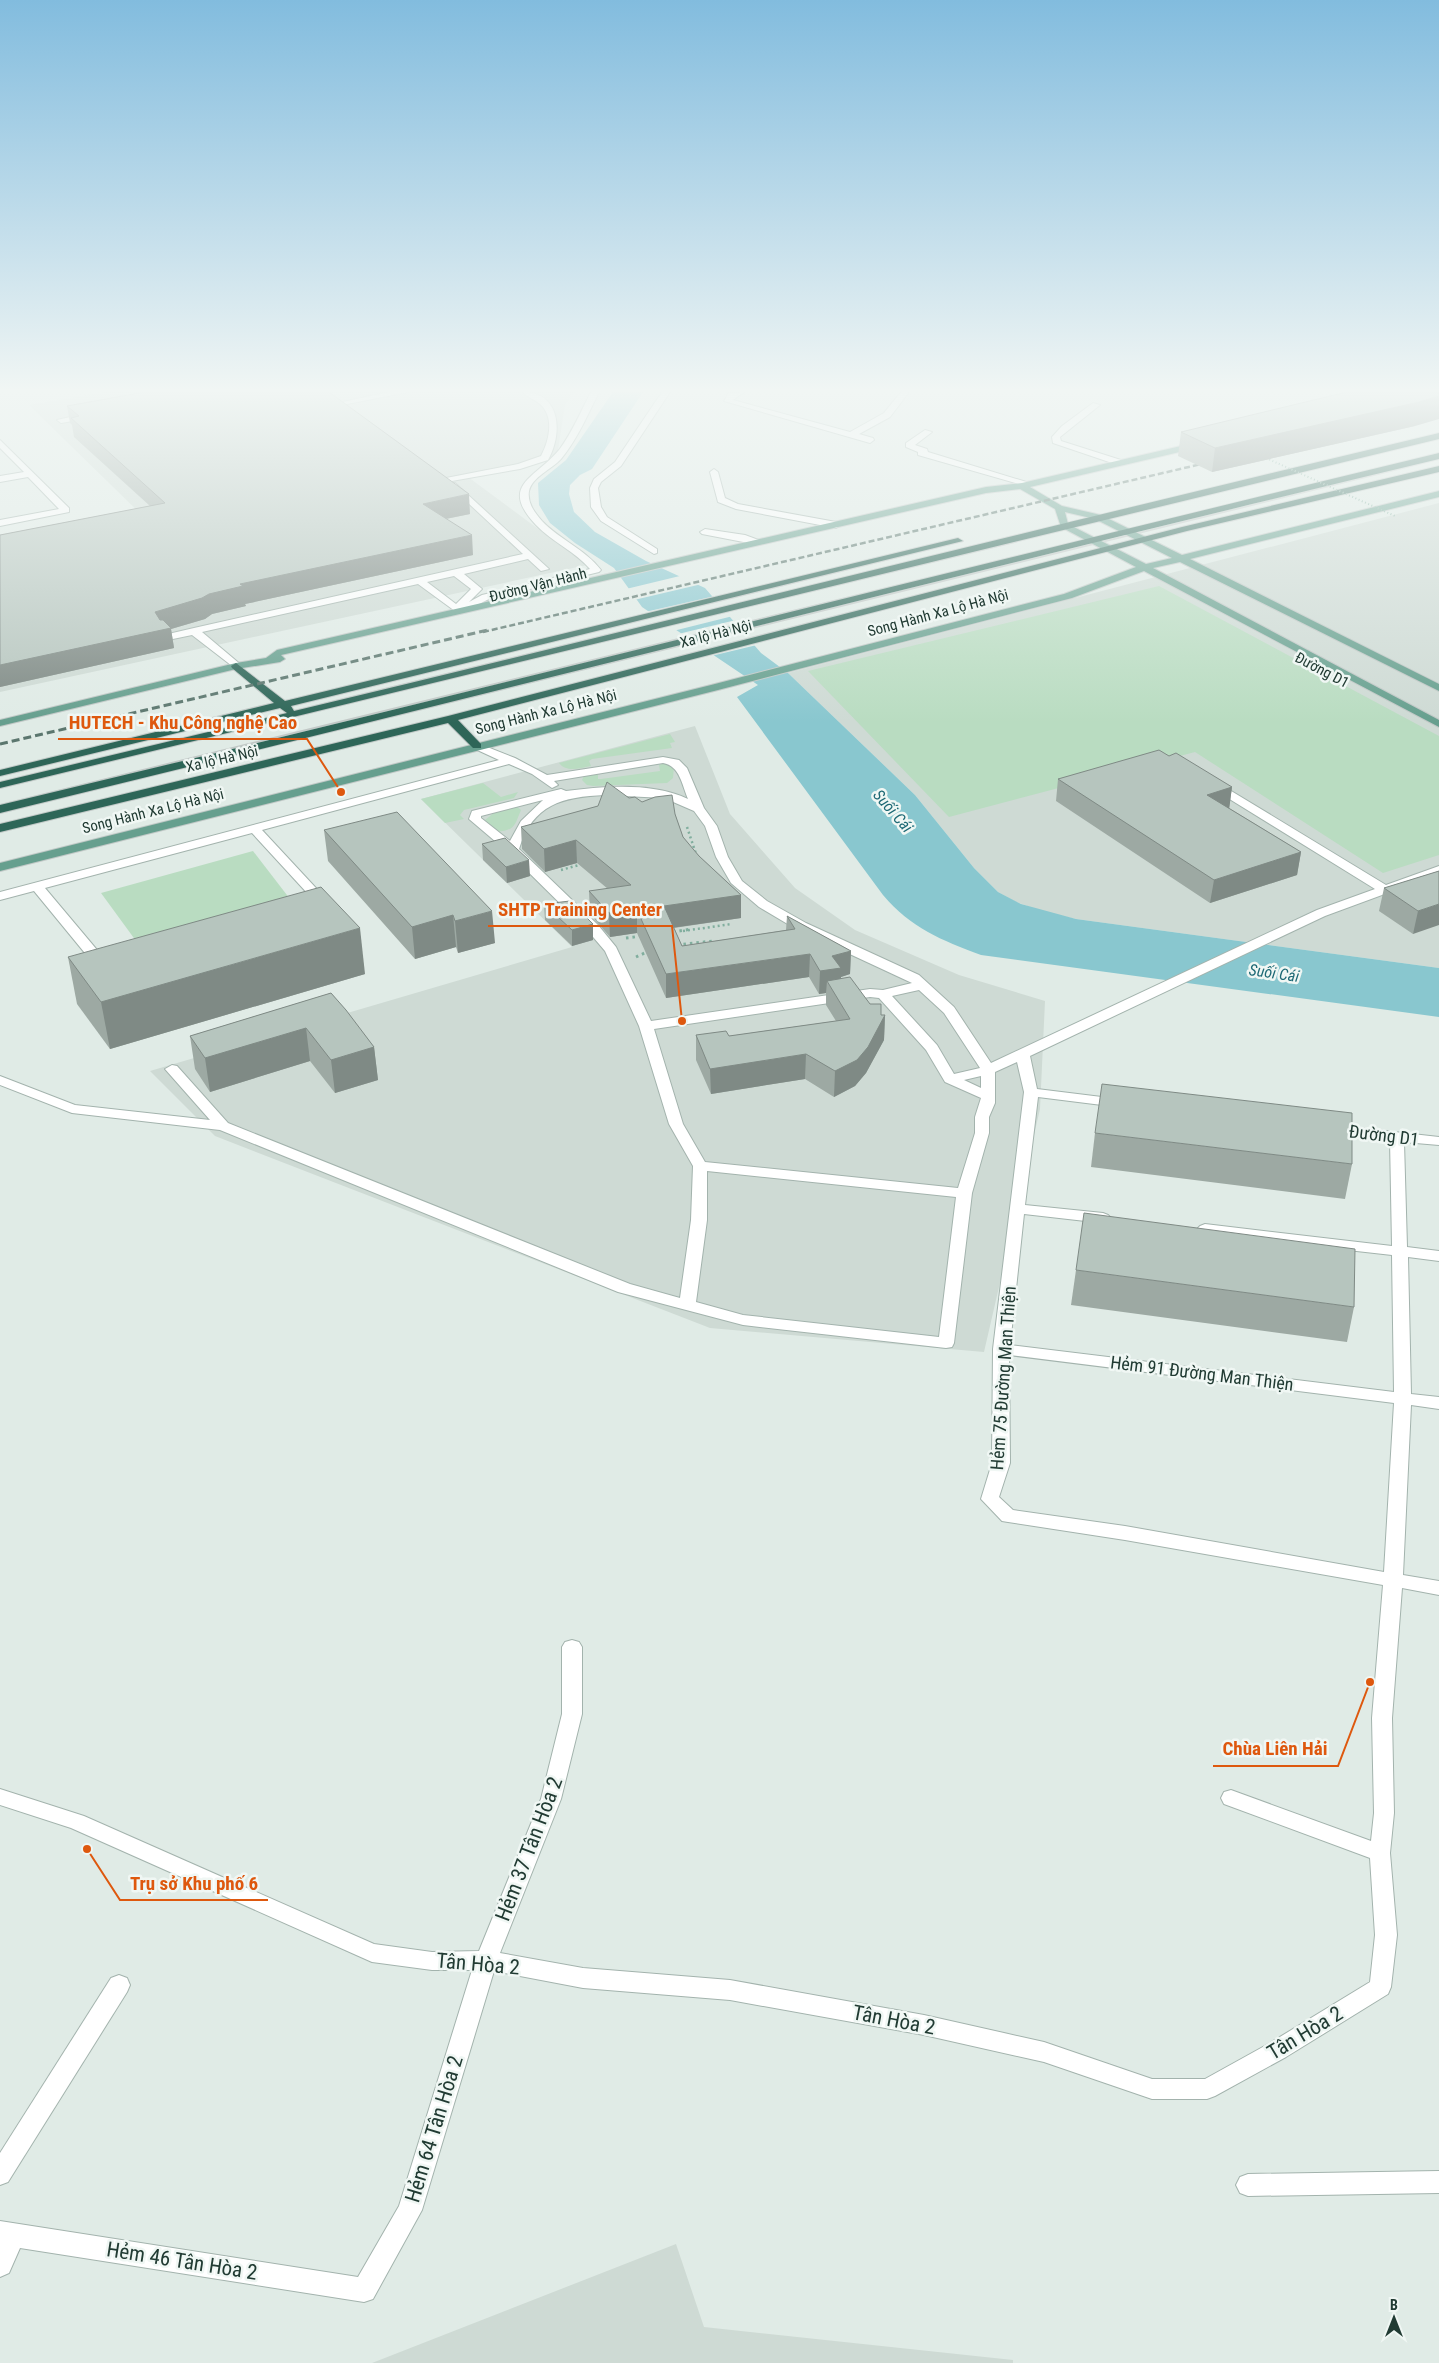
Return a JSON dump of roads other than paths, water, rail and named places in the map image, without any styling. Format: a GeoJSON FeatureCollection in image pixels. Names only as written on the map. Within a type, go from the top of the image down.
{"type":"FeatureCollection","features":[{"type":"Feature","properties":{"kind":"highway","name":"Xa lộ Hà Nội"},"geometry":{"type":"LineString","coordinates":[[1004,530],[1062,517],[1098,517],[1160,502]]}},
{"type":"Feature","properties":{"kind":"highway","name":"Xa lộ Hà Nội"},"geometry":{"type":"LineString","coordinates":[[0,809],[1247,502]]}},
{"type":"Feature","properties":{"kind":"highway","name":"Xa lộ Hà Nội"},"geometry":{"type":"LineString","coordinates":[[0,828],[450,720],[1070,558],[1301,502]]}},
{"type":"Feature","properties":{"kind":"highway","name":"Xa lộ Hà Nội"},"geometry":{"type":"LineString","coordinates":[[0,785],[823,587],[1078,512]]}},
{"type":"Feature","properties":{"kind":"highway","name":"Xa lộ Hà Nội"},"geometry":{"type":"LineString","coordinates":[[0,773],[966,540]]}},
{"type":"Feature","properties":{"kind":"highway"},"geometry":{"type":"LineString","coordinates":[[1012,559],[1070,558]]}},
{"type":"Feature","properties":{"kind":"highway"},"geometry":{"type":"LineString","coordinates":[[236,666],[293,714]]}},
{"type":"Feature","properties":{"kind":"highway"},"geometry":{"type":"LineString","coordinates":[[450,720],[473,742]]}},
{"type":"Feature","properties":{"kind":"main road"},"geometry":{"type":"LineString","coordinates":[[742,549],[760,542],[933,502]]}},
{"type":"Feature","properties":{"kind":"main road"},"geometry":{"type":"LineString","coordinates":[[0,723],[236,666],[271,659],[284,659],[742,549],[956,502]]}},
{"type":"Feature","properties":{"kind":"main road","name":"Đường D1"},"geometry":{"type":"LineString","coordinates":[[1045,502],[1091,540],[1439,724]]}},
{"type":"Feature","properties":{"kind":"main road","name":"Song Hành Xa Lộ Hà Nội"},"geometry":{"type":"LineString","coordinates":[[0,857],[473,742],[714,688],[1099,586],[1143,568],[1406,502]]}},
{"type":"Feature","properties":{"kind":"main road"},"geometry":{"type":"LineString","coordinates":[[1078,512],[1098,517],[1127,531],[1439,688]]}},
{"type":"Feature","properties":{"kind":"main road","name":"Song Hành Xa Lộ Hà Nội"},"geometry":{"type":"LineString","coordinates":[[0,867],[895,631],[1056,590],[1099,586]]}},
{"type":"Feature","properties":{"kind":"main road"},"geometry":{"type":"LineString","coordinates":[[271,659],[277,653],[457,610],[574,588]]}},
{"type":"Feature","properties":{"kind":"main road"},"geometry":{"type":"LineString","coordinates":[[1245,590],[1277,599],[1439,681]]}},
{"type":"Feature","properties":{"kind":"main road","name":"Đường D1"},"geometry":{"type":"LineString","coordinates":[[1210,603],[1212,611],[1439,732]]}},
{"type":"Feature","properties":{"kind":"street"},"geometry":{"type":"LineString","coordinates":[[0,523],[66,510],[58,502]]}},
{"type":"Feature","properties":{"kind":"street"},"geometry":{"type":"LineString","coordinates":[[472,502],[544,568]]}},
{"type":"Feature","properties":{"kind":"street","name":"Đường Vận Hành"},"geometry":{"type":"LineString","coordinates":[[457,610],[486,596],[596,570],[538,522],[525,502]]}},
{"type":"Feature","properties":{"kind":"street"},"geometry":{"type":"LineString","coordinates":[[595,502],[596,508],[604,519],[654,551]]}},
{"type":"Feature","properties":{"kind":"street"},"geometry":{"type":"LineString","coordinates":[[727,502],[736,506],[836,525]]}},
{"type":"Feature","properties":{"kind":"street"},"geometry":{"type":"LineString","coordinates":[[705,532],[760,542]]}},
{"type":"Feature","properties":{"kind":"street"},"geometry":{"type":"LineString","coordinates":[[168,637],[529,556]]}},
{"type":"Feature","properties":{"kind":"street"},"geometry":{"type":"LineString","coordinates":[[419,580],[457,610],[477,589],[456,572]]}},
{"type":"Feature","properties":{"kind":"street"},"geometry":{"type":"LineString","coordinates":[[194,631],[236,666]]}},
{"type":"Feature","properties":{"kind":"street"},"geometry":{"type":"LineString","coordinates":[[473,742],[536,772],[563,793]]}},
{"type":"Feature","properties":{"kind":"street"},"geometry":{"type":"LineString","coordinates":[[0,896],[511,760]]}},
{"type":"Feature","properties":{"kind":"street"},"geometry":{"type":"LineString","coordinates":[[0,1080],[72,1109],[223,1126],[624,1288],[687,1306],[743,1320],[946,1343],[964,1193],[982,1133],[982,1117],[988,1103],[988,1070],[949,1010],[914,978],[801,926],[764,904],[738,883],[722,857],[710,826],[698,809],[681,768],[675,762],[663,760],[545,779]]}},
{"type":"Feature","properties":{"kind":"street"},"geometry":{"type":"LineString","coordinates":[[1203,779],[1385,890]]}},
{"type":"Feature","properties":{"kind":"street"},"geometry":{"type":"LineString","coordinates":[[687,1306],[699,1220],[700,1166],[676,1124],[646,1026],[610,950],[593,928],[513,850],[475,819],[476,814],[563,793],[607,792],[650,794],[673,797],[698,809]]}},
{"type":"Feature","properties":{"kind":"street"},"geometry":{"type":"LineString","coordinates":[[513,850],[515,840],[531,818],[563,793]]}},
{"type":"Feature","properties":{"kind":"street"},"geometry":{"type":"LineString","coordinates":[[255,829],[331,911]]}},
{"type":"Feature","properties":{"kind":"street"},"geometry":{"type":"LineString","coordinates":[[950,1079],[988,1070],[1321,913],[1439,870]]}},
{"type":"Feature","properties":{"kind":"street"},"geometry":{"type":"LineString","coordinates":[[37,886],[114,979]]}},
{"type":"Feature","properties":{"kind":"street"},"geometry":{"type":"LineString","coordinates":[[646,1026],[870,993],[882,994],[921,984]]}},
{"type":"Feature","properties":{"kind":"street"},"geometry":{"type":"LineString","coordinates":[[882,994],[932,1048],[950,1079],[988,1096]]}},
{"type":"Feature","properties":{"kind":"street","name":"Hẻm 75 Đường Man Thiện"},"geometry":{"type":"LineString","coordinates":[[1022,1053],[1031,1092],[1001,1349],[1001,1463],[990,1500],[1008,1516],[1125,1533],[1392,1581]]}},
{"type":"Feature","properties":{"kind":"street"},"geometry":{"type":"LineString","coordinates":[[172,1069],[223,1126]]}},
{"type":"Feature","properties":{"kind":"street"},"geometry":{"type":"LineString","coordinates":[[1031,1092],[1130,1104]]}},
{"type":"Feature","properties":{"kind":"street","name":"Đường D1"},"geometry":{"type":"LineString","coordinates":[[1318,1127],[1439,1141]]}},
{"type":"Feature","properties":{"kind":"street","name":"Tân Hòa 2"},"geometry":{"type":"LineString","coordinates":[[0,1797],[77,1822],[372,1953],[432,1960],[486,1960],[583,1978],[730,1990],[924,2026],[1044,2052],[1152,2089],[1207,2089],[1278,2050],[1380,1987],[1386,1935],[1380,1853],[1384,1813],[1382,1718],[1402,1397],[1397,1136]]}},
{"type":"Feature","properties":{"kind":"street"},"geometry":{"type":"LineString","coordinates":[[700,1166],[964,1193]]}},
{"type":"Feature","properties":{"kind":"street"},"geometry":{"type":"LineString","coordinates":[[1017,1209],[1115,1220]]}},
{"type":"Feature","properties":{"kind":"street"},"geometry":{"type":"LineString","coordinates":[[1194,1228],[1439,1256]]}},
{"type":"Feature","properties":{"kind":"street","name":"Hẻm 91 Đường Man Thiện"},"geometry":{"type":"LineString","coordinates":[[1001,1349],[1439,1403]]}},
{"type":"Feature","properties":{"kind":"street"},"geometry":{"type":"LineString","coordinates":[[1392,1581],[1439,1588]]}},
{"type":"Feature","properties":{"kind":"street","name":"Hẻm 37 Tân Hòa 2"},"geometry":{"type":"LineString","coordinates":[[486,1960],[551,1799],[572,1714],[572,1647]]}},
{"type":"Feature","properties":{"kind":"street"},"geometry":{"type":"LineString","coordinates":[[1231,1798],[1380,1853]]}},
{"type":"Feature","properties":{"kind":"street","name":"Hẻm 64 Tân Hòa 2"},"geometry":{"type":"LineString","coordinates":[[364,2290],[410,2210],[486,1960]]}},
{"type":"Feature","properties":{"kind":"street"},"geometry":{"type":"LineString","coordinates":[[0,2174],[119,1985]]}},
{"type":"Feature","properties":{"kind":"street"},"geometry":{"type":"LineString","coordinates":[[1248,2185],[1439,2182]]}},
{"type":"Feature","properties":{"kind":"street"},"geometry":{"type":"LineString","coordinates":[[0,2265],[7,2234]]}},
{"type":"Feature","properties":{"kind":"street","name":"Hẻm 46 Tân Hòa 2"},"geometry":{"type":"LineString","coordinates":[[7,2234],[364,2290]]}},
{"type":"Feature","properties":{"kind":"water","name":"Suối Cái"},"geometry":{"type":"Polygon","coordinates":[[[539,502],[571,502],[574,512],[595,532],[646,561],[705,588],[761,653],[788,673],[915,795],[974,868],[998,892],[1021,904],[1076,919],[1439,968],[1439,1017],[981,955],[927,932],[904,916],[883,895],[737,697],[758,685],[642,607],[614,568],[575,543],[550,523],[539,502]]]}},
{"type":"Feature","properties":{"kind":"railway"},"geometry":{"type":"LineString","coordinates":[[483,632],[1038,502]]}},
{"type":"Feature","properties":{"kind":"railway"},"geometry":{"type":"LineString","coordinates":[[0,744],[488,630]]}},
{"type":"Feature","properties":{"kind":"place","name":"HUTECH - Khu Công nghệ Cao"},"geometry":{"type":"Point","coordinates":[341,792]}},
{"type":"Feature","properties":{"kind":"place","name":"SHTP Training Center"},"geometry":{"type":"Point","coordinates":[682,1021]}},
{"type":"Feature","properties":{"kind":"place","name":"Chùa Liên Hải"},"geometry":{"type":"Point","coordinates":[1370,1682]}},
{"type":"Feature","properties":{"kind":"place","name":"Trụ sở Khu phố 6"},"geometry":{"type":"Point","coordinates":[87,1849]}}]}
